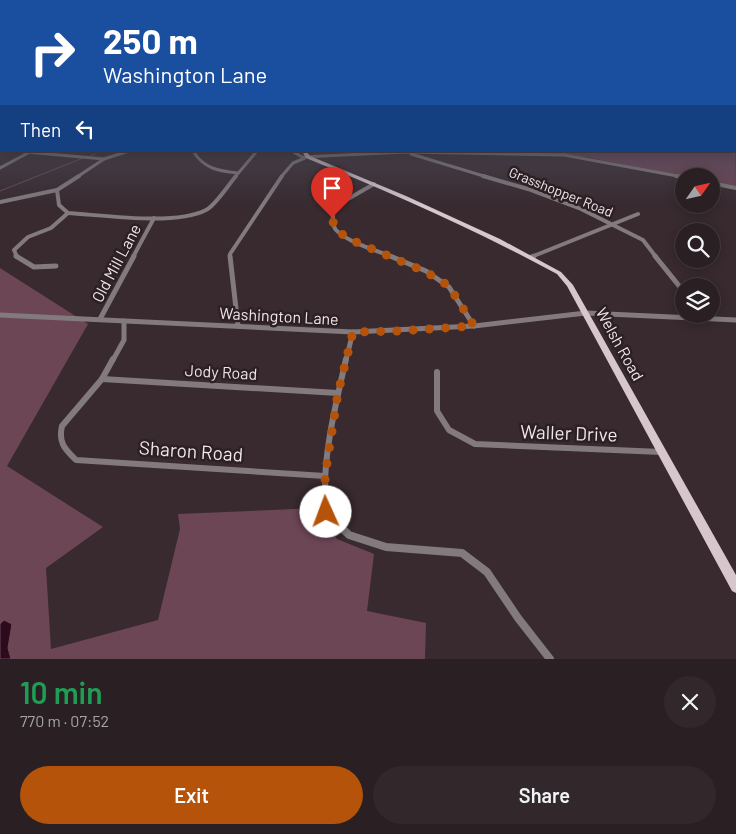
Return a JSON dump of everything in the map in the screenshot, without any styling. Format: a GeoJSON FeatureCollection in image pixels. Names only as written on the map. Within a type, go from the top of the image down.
{"type":"FeatureCollection","features":[{"type":"Feature","properties":{"kind":"main road"},"geometry":{"type":"LineString","coordinates":[[305,152],[308,157]]}},
{"type":"Feature","properties":{"kind":"main road","name":"Welsh Road"},"geometry":{"type":"LineString","coordinates":[[308,157],[401,195],[531,257],[559,273],[570,286],[586,313],[736,587]]}},
{"type":"Feature","properties":{"kind":"street"},"geometry":{"type":"LineString","coordinates":[[0,168],[30,152],[104,159]]}},
{"type":"Feature","properties":{"kind":"street"},"geometry":{"type":"LineString","coordinates":[[0,202],[57,190],[104,159],[125,152]]}},
{"type":"Feature","properties":{"kind":"street"},"geometry":{"type":"LineString","coordinates":[[194,152],[202,165],[207,168],[238,173]]}},
{"type":"Feature","properties":{"kind":"street"},"geometry":{"type":"LineString","coordinates":[[57,190],[59,205],[68,213],[154,218],[172,217],[207,210],[256,152]]}},
{"type":"Feature","properties":{"kind":"street"},"geometry":{"type":"LineString","coordinates":[[294,152],[302,157],[406,152],[564,155],[675,176]]}},
{"type":"Feature","properties":{"kind":"street","name":"Grasshopper Road"},"geometry":{"type":"LineString","coordinates":[[406,152],[528,189],[581,209],[643,240],[675,281]]}},
{"type":"Feature","properties":{"kind":"street"},"geometry":{"type":"LineString","coordinates":[[238,326],[230,254],[278,180],[293,163],[308,157]]}},
{"type":"Feature","properties":{"kind":"street"},"geometry":{"type":"LineString","coordinates":[[374,184],[334,206],[332,218],[335,229],[349,239],[426,272],[449,286],[474,326]]}},
{"type":"Feature","properties":{"kind":"street"},"geometry":{"type":"LineString","coordinates":[[720,185],[736,188]]}},
{"type":"Feature","properties":{"kind":"street"},"geometry":{"type":"LineString","coordinates":[[56,266],[34,267],[17,258],[14,250],[28,237],[52,228],[68,213]]}},
{"type":"Feature","properties":{"kind":"street"},"geometry":{"type":"LineString","coordinates":[[531,257],[638,214]]}},
{"type":"Feature","properties":{"kind":"street","name":"Old Mill Lane"},"geometry":{"type":"LineString","coordinates":[[100,319],[154,218]]}},
{"type":"Feature","properties":{"kind":"street","name":"Washington Lane"},"geometry":{"type":"LineString","coordinates":[[0,315],[353,332],[474,326],[586,313],[675,315]]}},
{"type":"Feature","properties":{"kind":"street","name":"Washington Lane"},"geometry":{"type":"LineString","coordinates":[[720,318],[736,320]]}},
{"type":"Feature","properties":{"kind":"street"},"geometry":{"type":"LineString","coordinates":[[102,379],[124,340],[124,321]]}},
{"type":"Feature","properties":{"kind":"street"},"geometry":{"type":"LineString","coordinates":[[353,332],[338,393],[325,476],[326,512],[349,535],[386,548],[462,553],[488,572],[518,618],[550,659]]}},
{"type":"Feature","properties":{"kind":"street","name":"Waller Drive"},"geometry":{"type":"LineString","coordinates":[[437,372],[437,411],[449,430],[474,444],[661,452]]}},
{"type":"Feature","properties":{"kind":"street","name":"Jody Road"},"geometry":{"type":"LineString","coordinates":[[102,379],[338,393]]}},
{"type":"Feature","properties":{"kind":"street","name":"Sharon Road"},"geometry":{"type":"LineString","coordinates":[[102,379],[62,426],[60,434],[61,445],[76,460],[325,476]]}},
{"type":"Feature","properties":{"kind":"shaded area"},"geometry":{"type":"Polygon","coordinates":[[[496,152],[736,152],[736,187],[720,184],[720,168],[675,168],[675,175],[563,154],[496,152]]]}},
{"type":"Feature","properties":{"kind":"shaded area"},"geometry":{"type":"Polygon","coordinates":[[[0,268],[88,324],[7,466],[103,527],[46,568],[51,649],[158,620],[180,529],[178,514],[318,508],[337,539],[374,554],[367,611],[426,623],[425,659],[0,659],[0,268]]]}},
{"type":"Feature","properties":{"kind":"shaded area"},"geometry":{"type":"Polygon","coordinates":[[[4,620],[12,624],[8,648],[11,659],[0,659],[0,624],[4,620]]]}},
{"type":"Feature","properties":{"kind":"waterway"},"geometry":{"type":"LineString","coordinates":[[90,156],[95,154]]}},
{"type":"Feature","properties":{"kind":"waterway"},"geometry":{"type":"LineString","coordinates":[[0,191],[83,158]]}},
{"type":"Feature","properties":{"kind":"route"},"geometry":{"type":"LineString","coordinates":[[326,512],[325,476],[338,393],[353,332],[474,326],[449,286],[426,272],[349,239],[335,229],[332,218]]}}]}
